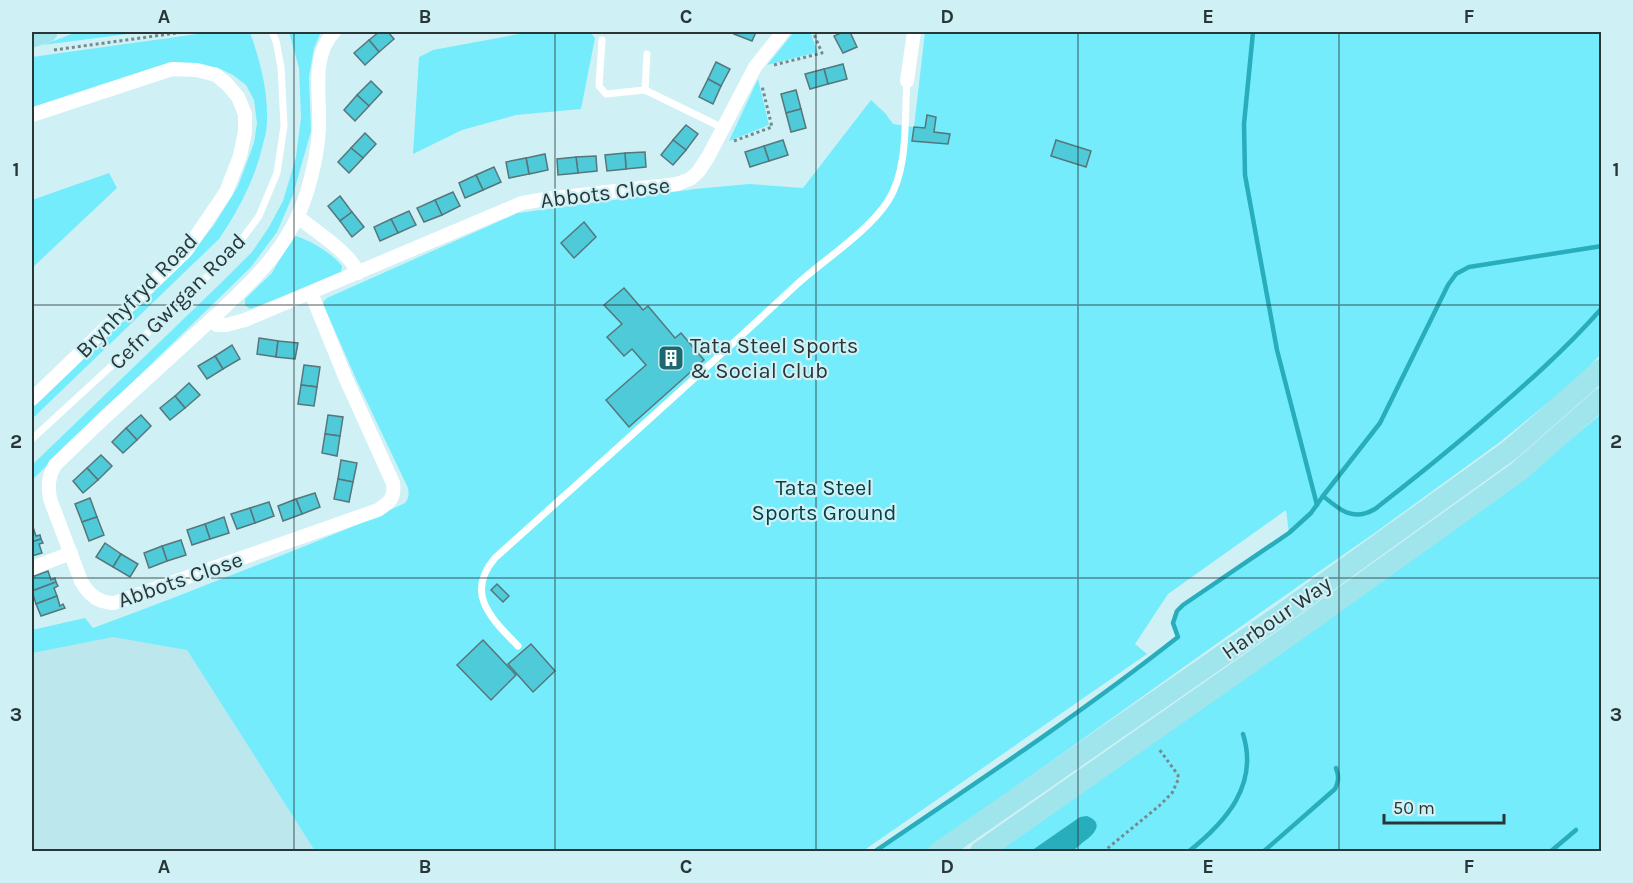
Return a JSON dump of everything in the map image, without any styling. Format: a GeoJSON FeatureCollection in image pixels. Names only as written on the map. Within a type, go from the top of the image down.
{"type":"FeatureCollection","features":[{"type":"Feature","properties":{"kind":"main road","name":"Harbour Way"},"geometry":{"type":"LineString","coordinates":[[939,852],[1265,626],[1510,450],[1602,369]]}},
{"type":"Feature","properties":{"kind":"main road","name":"Harbour Way"},"geometry":{"type":"LineString","coordinates":[[980,852],[1518,472],[1602,398]]}},
{"type":"Feature","properties":{"kind":"street","name":"Abbots Close"},"geometry":{"type":"LineString","coordinates":[[311,293],[346,380],[393,483],[393,497],[378,510],[114,603],[99,601],[86,589],[50,499],[48,486],[50,473],[55,465],[105,417],[262,271],[288,236],[297,220],[307,191],[319,129],[319,77],[323,51],[329,37],[334,32]]}},
{"type":"Feature","properties":{"kind":"street","name":"Abbots Close"},"geometry":{"type":"LineString","coordinates":[[212,319],[217,325],[245,320],[522,203],[677,184],[690,179],[708,157],[755,67],[783,32]]}},
{"type":"Feature","properties":{"kind":"street"},"geometry":{"type":"LineString","coordinates":[[907,81],[914,32]]}},
{"type":"Feature","properties":{"kind":"street","name":"Brynhyfryd Road"},"geometry":{"type":"LineString","coordinates":[[32,115],[172,69],[197,70],[216,75],[238,97],[245,114],[245,132],[240,156],[226,192],[186,251],[32,399]]}},
{"type":"Feature","properties":{"kind":"street"},"geometry":{"type":"LineString","coordinates":[[297,220],[302,220],[332,244],[348,258],[358,273]]}},
{"type":"Feature","properties":{"kind":"street"},"geometry":{"type":"LineString","coordinates":[[32,567],[71,553]]}},
{"type":"Feature","properties":{"kind":"lane","name":"Cefn Gwrgan Road"},"geometry":{"type":"LineString","coordinates":[[32,439],[180,303],[234,250],[259,216],[277,173],[284,126],[281,67],[272,32]]}},
{"type":"Feature","properties":{"kind":"lane"},"geometry":{"type":"LineString","coordinates":[[602,40],[599,86],[606,94],[645,90],[720,133]]}},
{"type":"Feature","properties":{"kind":"lane"},"geometry":{"type":"LineString","coordinates":[[645,90],[647,54]]}},
{"type":"Feature","properties":{"kind":"lane"},"geometry":{"type":"LineString","coordinates":[[518,646],[497,625],[483,601],[480,590],[488,566],[812,270],[869,223],[888,201],[901,165],[907,81]]}},
{"type":"Feature","properties":{"kind":"path"},"geometry":{"type":"LineString","coordinates":[[41,40],[184,32]]}},
{"type":"Feature","properties":{"kind":"path"},"geometry":{"type":"LineString","coordinates":[[755,67],[764,68],[822,53],[813,32]]}},
{"type":"Feature","properties":{"kind":"path"},"geometry":{"type":"LineString","coordinates":[[720,133],[729,143],[772,127],[755,67]]}},
{"type":"Feature","properties":{"kind":"path"},"geometry":{"type":"LineString","coordinates":[[1103,852],[1159,806],[1172,793],[1178,780],[1178,775],[1148,734]]}},
{"type":"Feature","properties":{"kind":"shaded area"},"geometry":{"type":"Polygon","coordinates":[[[93,628],[187,650],[315,851],[32,852],[32,646],[93,628]]]}},
{"type":"Feature","properties":{"kind":"shaded area"},"geometry":{"type":"Polygon","coordinates":[[[1087,816],[1096,822],[1096,830],[1070,852],[1031,851],[1080,817],[1087,816]]]}},
{"type":"Feature","properties":{"kind":"green space"},"geometry":{"type":"Polygon","coordinates":[[[77,32],[143,32],[43,45],[77,32]]]}},
{"type":"Feature","properties":{"kind":"green space"},"geometry":{"type":"Polygon","coordinates":[[[212,32],[250,32],[263,76],[267,109],[266,130],[260,157],[246,193],[219,239],[32,419],[32,408],[187,259],[214,225],[238,186],[254,143],[257,123],[254,100],[246,85],[233,75],[216,67],[162,65],[32,107],[32,57],[212,32]]]}},
{"type":"Feature","properties":{"kind":"green space"},"geometry":{"type":"Polygon","coordinates":[[[289,32],[321,32],[314,48],[309,77],[311,131],[293,195],[277,232],[251,267],[32,480],[32,465],[252,252],[269,227],[283,201],[296,157],[301,118],[299,68],[289,32]]]}},
{"type":"Feature","properties":{"kind":"green space"},"geometry":{"type":"Polygon","coordinates":[[[530,32],[590,32],[595,38],[581,109],[516,115],[462,130],[413,154],[419,57],[433,50],[530,32]]]}},
{"type":"Feature","properties":{"kind":"green space"},"geometry":{"type":"Polygon","coordinates":[[[794,32],[810,32],[818,52],[767,65],[794,32]]]}},
{"type":"Feature","properties":{"kind":"green space","name":"Tata Steel Sports Ground"},"geometry":{"type":"Polygon","coordinates":[[[925,32],[1601,32],[1601,354],[1578,378],[1500,442],[925,851],[874,851],[1056,727],[1178,638],[1173,620],[1179,609],[1289,533],[1286,510],[1168,594],[1135,644],[1147,654],[863,851],[315,851],[187,650],[113,637],[32,653],[32,630],[85,618],[93,628],[265,562],[405,503],[408,488],[324,306],[323,302],[327,298],[518,213],[749,184],[803,188],[871,100],[893,124],[914,127],[925,32]]]}},
{"type":"Feature","properties":{"kind":"green space"},"geometry":{"type":"Polygon","coordinates":[[[758,79],[769,125],[729,141],[758,79]]]}},
{"type":"Feature","properties":{"kind":"green space"},"geometry":{"type":"Polygon","coordinates":[[[109,173],[117,188],[32,268],[32,200],[109,173]]]}},
{"type":"Feature","properties":{"kind":"green space"},"geometry":{"type":"Polygon","coordinates":[[[296,236],[327,252],[342,266],[341,272],[337,277],[250,309],[245,305],[245,299],[272,273],[292,238],[296,236]]]}},
{"type":"Feature","properties":{"kind":"green space"},"geometry":{"type":"Polygon","coordinates":[[[1601,414],[1601,851],[998,852],[1516,485],[1601,414]]]}},
{"type":"Feature","properties":{"kind":"building"},"geometry":{"type":"Polygon","coordinates":[[[379,32],[388,32],[394,39],[379,52],[369,40],[379,32]]]}},
{"type":"Feature","properties":{"kind":"building"},"geometry":{"type":"Polygon","coordinates":[[[735,32],[756,32],[752,41],[734,34],[735,32]]]}},
{"type":"Feature","properties":{"kind":"building"},"geometry":{"type":"Polygon","coordinates":[[[850,32],[857,47],[843,53],[834,36],[850,32]]]}},
{"type":"Feature","properties":{"kind":"building"},"geometry":{"type":"Polygon","coordinates":[[[369,40],[379,52],[365,65],[354,53],[369,40]]]}},
{"type":"Feature","properties":{"kind":"building"},"geometry":{"type":"Polygon","coordinates":[[[716,62],[730,69],[721,86],[708,79],[716,62]]]}},
{"type":"Feature","properties":{"kind":"building"},"geometry":{"type":"Polygon","coordinates":[[[843,64],[847,79],[828,84],[824,69],[843,64]]]}},
{"type":"Feature","properties":{"kind":"building"},"geometry":{"type":"Polygon","coordinates":[[[824,69],[828,84],[810,89],[805,74],[824,69]]]}},
{"type":"Feature","properties":{"kind":"building"},"geometry":{"type":"Polygon","coordinates":[[[708,79],[721,86],[713,104],[699,97],[708,79]]]}},
{"type":"Feature","properties":{"kind":"building"},"geometry":{"type":"Polygon","coordinates":[[[371,81],[382,92],[369,106],[357,95],[371,81]]]}},
{"type":"Feature","properties":{"kind":"building"},"geometry":{"type":"Polygon","coordinates":[[[796,90],[801,109],[786,113],[781,94],[796,90]]]}},
{"type":"Feature","properties":{"kind":"building"},"geometry":{"type":"Polygon","coordinates":[[[357,95],[369,106],[355,121],[344,110],[357,95]]]}},
{"type":"Feature","properties":{"kind":"building"},"geometry":{"type":"Polygon","coordinates":[[[801,109],[806,128],[791,132],[786,113],[801,109]]]}},
{"type":"Feature","properties":{"kind":"building"},"geometry":{"type":"Polygon","coordinates":[[[927,115],[936,117],[934,132],[950,134],[948,144],[912,141],[914,127],[925,128],[927,115]]]}},
{"type":"Feature","properties":{"kind":"building"},"geometry":{"type":"Polygon","coordinates":[[[686,125],[698,134],[686,150],[673,140],[686,125]]]}},
{"type":"Feature","properties":{"kind":"building"},"geometry":{"type":"Polygon","coordinates":[[[365,133],[376,144],[363,158],[351,148],[365,133]]]}},
{"type":"Feature","properties":{"kind":"building"},"geometry":{"type":"Polygon","coordinates":[[[673,140],[686,150],[673,165],[661,155],[673,140]]]}},
{"type":"Feature","properties":{"kind":"building"},"geometry":{"type":"Polygon","coordinates":[[[783,140],[788,155],[769,161],[764,146],[783,140]]]}},
{"type":"Feature","properties":{"kind":"building"},"geometry":{"type":"Polygon","coordinates":[[[1056,140],[1091,151],[1086,167],[1051,156],[1056,140]]]}},
{"type":"Feature","properties":{"kind":"building"},"geometry":{"type":"Polygon","coordinates":[[[764,146],[769,161],[750,167],[745,152],[764,146]]]}},
{"type":"Feature","properties":{"kind":"building"},"geometry":{"type":"Polygon","coordinates":[[[351,148],[363,158],[349,173],[338,162],[351,148]]]}},
{"type":"Feature","properties":{"kind":"building"},"geometry":{"type":"Polygon","coordinates":[[[645,152],[646,167],[626,169],[625,153],[645,152]]]}},
{"type":"Feature","properties":{"kind":"building"},"geometry":{"type":"Polygon","coordinates":[[[625,153],[626,169],[607,171],[605,155],[625,153]]]}},
{"type":"Feature","properties":{"kind":"building"},"geometry":{"type":"Polygon","coordinates":[[[545,154],[548,170],[529,174],[526,158],[545,154]]]}},
{"type":"Feature","properties":{"kind":"building"},"geometry":{"type":"Polygon","coordinates":[[[596,156],[597,171],[578,173],[576,157],[596,156]]]}},
{"type":"Feature","properties":{"kind":"building"},"geometry":{"type":"Polygon","coordinates":[[[576,157],[578,173],[558,175],[557,159],[576,157]]]}},
{"type":"Feature","properties":{"kind":"building"},"geometry":{"type":"Polygon","coordinates":[[[526,158],[529,174],[509,178],[506,162],[526,158]]]}},
{"type":"Feature","properties":{"kind":"building"},"geometry":{"type":"Polygon","coordinates":[[[494,167],[501,182],[483,190],[476,175],[494,167]]]}},
{"type":"Feature","properties":{"kind":"building"},"geometry":{"type":"Polygon","coordinates":[[[476,175],[483,190],[465,198],[459,183],[476,175]]]}},
{"type":"Feature","properties":{"kind":"building"},"geometry":{"type":"Polygon","coordinates":[[[453,192],[460,206],[442,215],[435,200],[453,192]]]}},
{"type":"Feature","properties":{"kind":"building"},"geometry":{"type":"Polygon","coordinates":[[[340,196],[352,212],[340,221],[328,206],[340,196]]]}},
{"type":"Feature","properties":{"kind":"building"},"geometry":{"type":"Polygon","coordinates":[[[435,200],[442,215],[424,222],[417,208],[435,200]]]}},
{"type":"Feature","properties":{"kind":"building"},"geometry":{"type":"Polygon","coordinates":[[[409,211],[416,225],[398,233],[391,219],[409,211]]]}},
{"type":"Feature","properties":{"kind":"building"},"geometry":{"type":"Polygon","coordinates":[[[352,212],[364,227],[352,237],[340,221],[352,212]]]}},
{"type":"Feature","properties":{"kind":"building"},"geometry":{"type":"Polygon","coordinates":[[[391,219],[398,233],[380,241],[374,227],[391,219]]]}},
{"type":"Feature","properties":{"kind":"building"},"geometry":{"type":"Polygon","coordinates":[[[584,222],[596,237],[574,258],[561,243],[584,222]]]}},
{"type":"Feature","properties":{"kind":"building","name":"Tata Steel Sports & Social Club"},"geometry":{"type":"Polygon","coordinates":[[[624,288],[643,310],[648,306],[675,338],[681,333],[704,360],[629,427],[606,400],[646,365],[632,349],[624,356],[607,337],[622,324],[604,305],[624,288]]]}},
{"type":"Feature","properties":{"kind":"building"},"geometry":{"type":"Polygon","coordinates":[[[259,338],[278,341],[276,357],[257,354],[259,338]]]}},
{"type":"Feature","properties":{"kind":"building"},"geometry":{"type":"Polygon","coordinates":[[[278,341],[298,343],[295,359],[276,357],[278,341]]]}},
{"type":"Feature","properties":{"kind":"building"},"geometry":{"type":"Polygon","coordinates":[[[232,345],[240,359],[223,369],[215,356],[232,345]]]}},
{"type":"Feature","properties":{"kind":"building"},"geometry":{"type":"Polygon","coordinates":[[[215,356],[223,369],[207,379],[198,366],[215,356]]]}},
{"type":"Feature","properties":{"kind":"building"},"geometry":{"type":"Polygon","coordinates":[[[304,365],[320,367],[317,387],[301,385],[304,365]]]}},
{"type":"Feature","properties":{"kind":"building"},"geometry":{"type":"Polygon","coordinates":[[[189,383],[200,395],[185,408],[175,396],[189,383]]]}},
{"type":"Feature","properties":{"kind":"building"},"geometry":{"type":"Polygon","coordinates":[[[301,385],[317,387],[314,406],[298,404],[301,385]]]}},
{"type":"Feature","properties":{"kind":"building"},"geometry":{"type":"Polygon","coordinates":[[[175,396],[185,408],[170,420],[160,408],[175,396]]]}},
{"type":"Feature","properties":{"kind":"building"},"geometry":{"type":"Polygon","coordinates":[[[141,415],[151,426],[137,440],[126,428],[141,415]]]}},
{"type":"Feature","properties":{"kind":"building"},"geometry":{"type":"Polygon","coordinates":[[[328,415],[343,417],[340,436],[325,434],[328,415]]]}},
{"type":"Feature","properties":{"kind":"building"},"geometry":{"type":"Polygon","coordinates":[[[126,428],[137,440],[123,453],[112,442],[126,428]]]}},
{"type":"Feature","properties":{"kind":"building"},"geometry":{"type":"Polygon","coordinates":[[[325,434],[340,436],[337,456],[322,453],[325,434]]]}},
{"type":"Feature","properties":{"kind":"building"},"geometry":{"type":"Polygon","coordinates":[[[101,455],[112,466],[98,480],[87,468],[101,455]]]}},
{"type":"Feature","properties":{"kind":"building"},"geometry":{"type":"Polygon","coordinates":[[[341,460],[357,463],[353,482],[338,479],[341,460]]]}},
{"type":"Feature","properties":{"kind":"building"},"geometry":{"type":"Polygon","coordinates":[[[87,468],[98,480],[83,493],[73,481],[87,468]]]}},
{"type":"Feature","properties":{"kind":"building"},"geometry":{"type":"Polygon","coordinates":[[[338,479],[353,482],[349,502],[334,499],[338,479]]]}},
{"type":"Feature","properties":{"kind":"building"},"geometry":{"type":"Polygon","coordinates":[[[315,493],[320,507],[302,514],[296,499],[315,493]]]}},
{"type":"Feature","properties":{"kind":"building"},"geometry":{"type":"Polygon","coordinates":[[[90,498],[97,517],[82,522],[75,504],[90,498]]]}},
{"type":"Feature","properties":{"kind":"building"},"geometry":{"type":"Polygon","coordinates":[[[296,499],[302,514],[283,521],[278,506],[296,499]]]}},
{"type":"Feature","properties":{"kind":"building"},"geometry":{"type":"Polygon","coordinates":[[[269,502],[274,516],[255,523],[250,508],[269,502]]]}},
{"type":"Feature","properties":{"kind":"building"},"geometry":{"type":"Polygon","coordinates":[[[250,508],[255,523],[237,529],[231,514],[250,508]]]}},
{"type":"Feature","properties":{"kind":"building"},"geometry":{"type":"Polygon","coordinates":[[[97,517],[104,535],[89,541],[82,522],[97,517]]]}},
{"type":"Feature","properties":{"kind":"building"},"geometry":{"type":"Polygon","coordinates":[[[224,517],[229,533],[210,539],[205,524],[224,517]]]}},
{"type":"Feature","properties":{"kind":"building"},"geometry":{"type":"Polygon","coordinates":[[[205,524],[210,539],[192,545],[187,530],[205,524]]]}},
{"type":"Feature","properties":{"kind":"building"},"geometry":{"type":"Polygon","coordinates":[[[33,527],[36,536],[40,535],[41,539],[32,542],[33,527]]]}},
{"type":"Feature","properties":{"kind":"building"},"geometry":{"type":"Polygon","coordinates":[[[41,539],[43,543],[39,544],[42,553],[32,556],[32,542],[41,539]]]}},
{"type":"Feature","properties":{"kind":"building"},"geometry":{"type":"Polygon","coordinates":[[[181,540],[186,555],[167,561],[162,546],[181,540]]]}},
{"type":"Feature","properties":{"kind":"building"},"geometry":{"type":"Polygon","coordinates":[[[105,543],[121,554],[113,567],[96,557],[105,543]]]}},
{"type":"Feature","properties":{"kind":"building"},"geometry":{"type":"Polygon","coordinates":[[[162,546],[167,561],[149,568],[144,553],[162,546]]]}},
{"type":"Feature","properties":{"kind":"building"},"geometry":{"type":"Polygon","coordinates":[[[121,554],[138,564],[130,577],[113,567],[121,554]]]}},
{"type":"Feature","properties":{"kind":"building"},"geometry":{"type":"Polygon","coordinates":[[[48,571],[51,580],[55,578],[56,582],[32,591],[32,577],[48,571]]]}},
{"type":"Feature","properties":{"kind":"building"},"geometry":{"type":"Polygon","coordinates":[[[56,582],[58,586],[54,588],[57,596],[36,604],[32,591],[56,582]]]}},
{"type":"Feature","properties":{"kind":"building"},"geometry":{"type":"Polygon","coordinates":[[[497,584],[509,596],[503,602],[491,590],[497,584]]]}},
{"type":"Feature","properties":{"kind":"building"},"geometry":{"type":"Polygon","coordinates":[[[57,596],[60,606],[63,604],[65,608],[41,616],[36,604],[57,596]]]}},
{"type":"Feature","properties":{"kind":"building"},"geometry":{"type":"Polygon","coordinates":[[[483,640],[516,675],[491,700],[457,665],[483,640]]]}},
{"type":"Feature","properties":{"kind":"building"},"geometry":{"type":"Polygon","coordinates":[[[531,644],[555,671],[533,692],[508,664],[531,644]]]}},
{"type":"Feature","properties":{"kind":"waterway"},"geometry":{"type":"LineString","coordinates":[[1253,32],[1244,124],[1245,175],[1277,350],[1317,505]]}},
{"type":"Feature","properties":{"kind":"waterway"},"geometry":{"type":"LineString","coordinates":[[874,852],[990,774],[1178,637],[1173,623],[1177,611],[1183,605],[1289,533],[1311,513],[1380,423],[1448,285],[1456,274],[1469,267],[1602,246]]}},
{"type":"Feature","properties":{"kind":"waterway"},"geometry":{"type":"LineString","coordinates":[[1323,496],[1347,513],[1360,514],[1375,509],[1513,395],[1559,353],[1602,308]]}},
{"type":"Feature","properties":{"kind":"waterway"},"geometry":{"type":"LineString","coordinates":[[1188,852],[1226,815],[1243,786],[1247,752],[1243,734]]}},
{"type":"Feature","properties":{"kind":"waterway"},"geometry":{"type":"LineString","coordinates":[[1263,852],[1335,789],[1338,778],[1336,768]]}},
{"type":"Feature","properties":{"kind":"waterway"},"geometry":{"type":"LineString","coordinates":[[1550,852],[1576,830]]}},
{"type":"Feature","properties":{"kind":"place","name":"Tata Steel Sports & Social Club"},"geometry":{"type":"Point","coordinates":[671,358]}}]}
